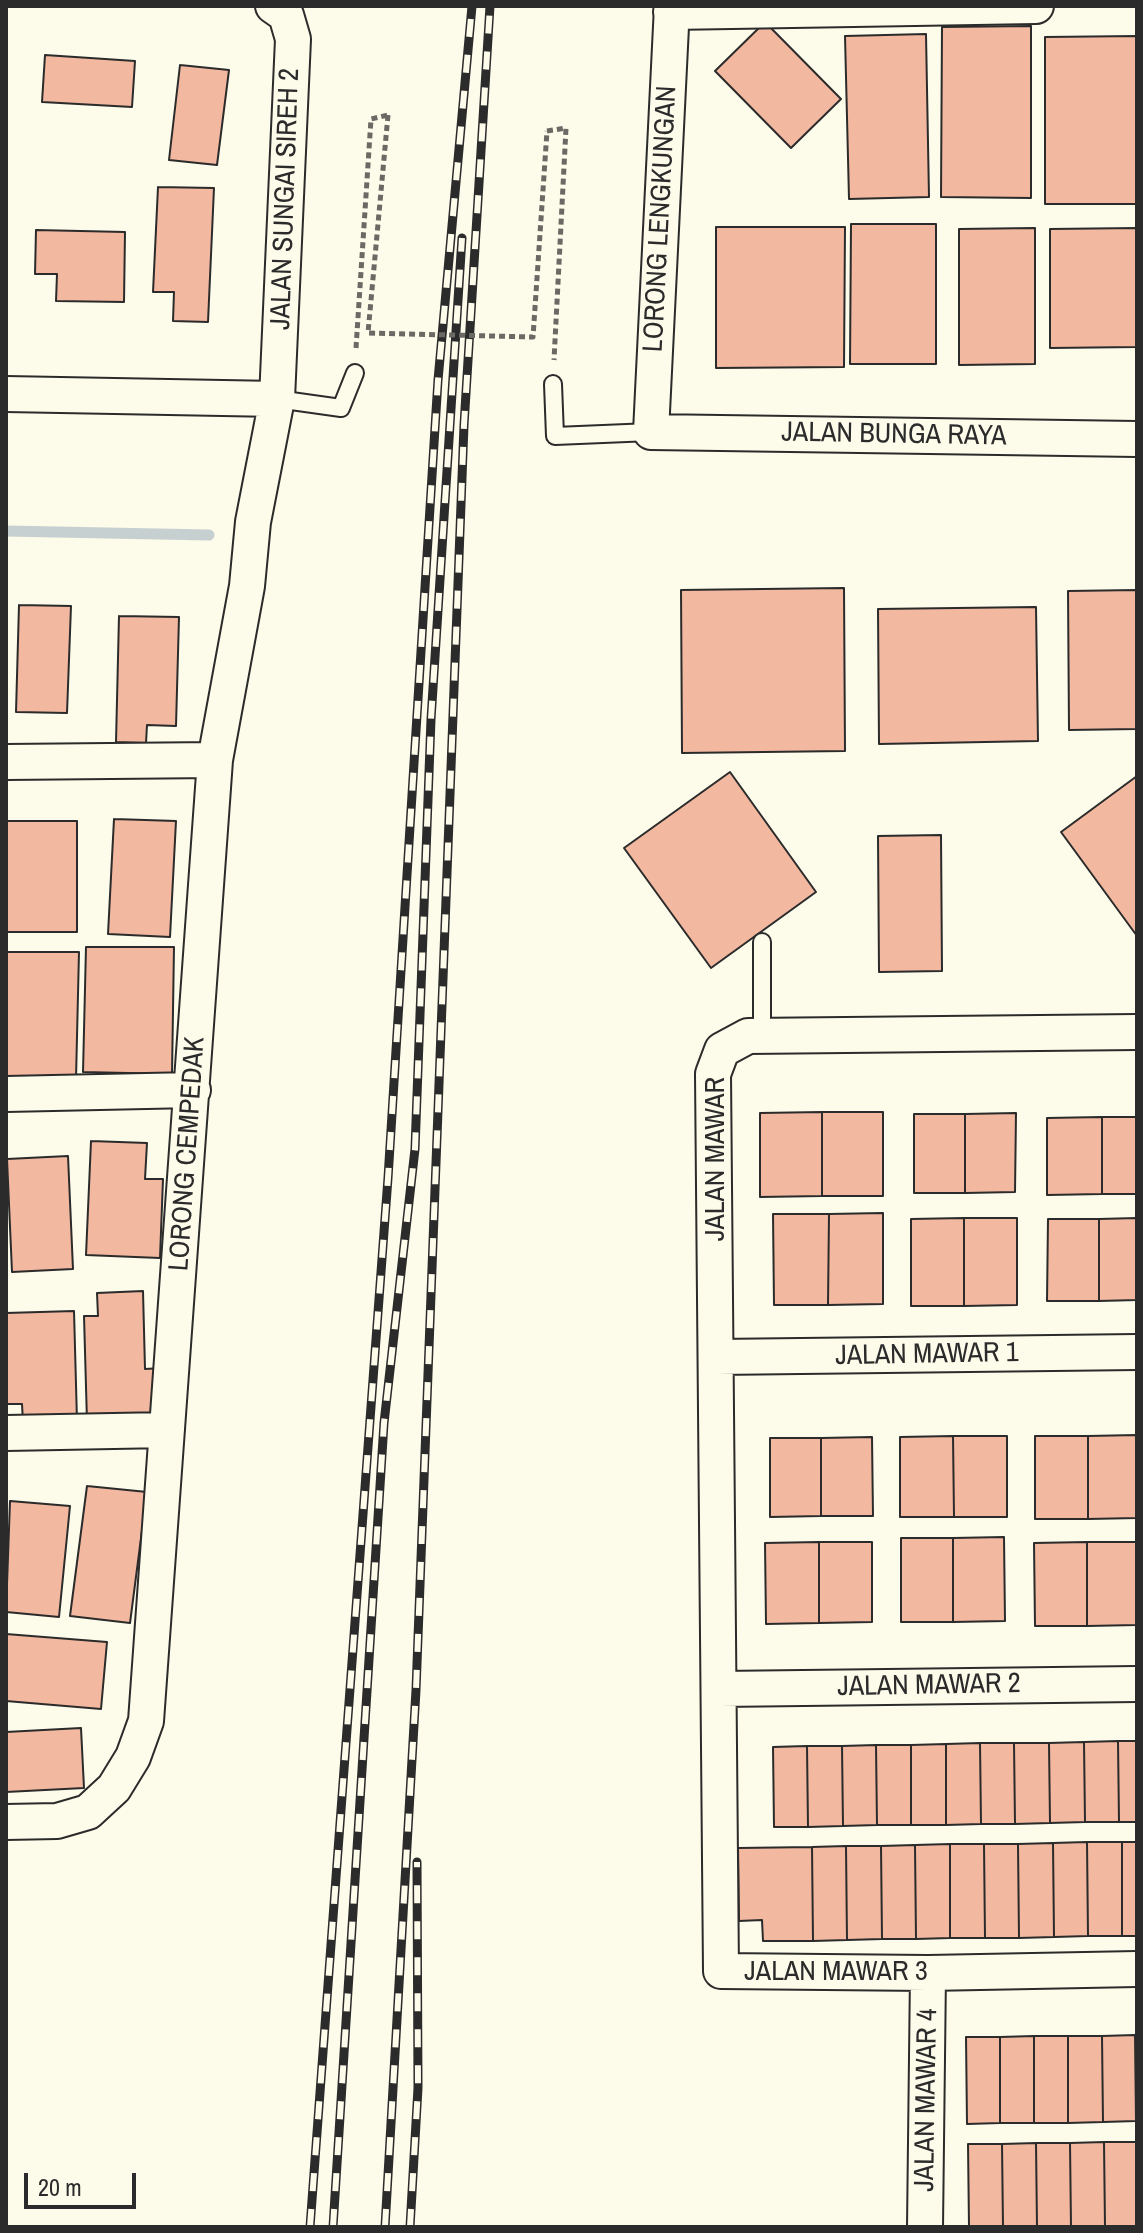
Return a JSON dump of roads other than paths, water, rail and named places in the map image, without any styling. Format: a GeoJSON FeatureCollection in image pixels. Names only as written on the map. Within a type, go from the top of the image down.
{"type":"FeatureCollection","features":[{"type":"Feature","properties":{"kind":"street","name":"JALAN SUNGAI SIREH 2"},"geometry":{"type":"LineString","coordinates":[[273,6],[286,15],[293,39],[277,399]]}},
{"type":"Feature","properties":{"kind":"street"},"geometry":{"type":"LineString","coordinates":[[671,9],[1036,6]]}},
{"type":"Feature","properties":{"kind":"street","name":"LORONG LENGKUNGAN"},"geometry":{"type":"LineString","coordinates":[[651,432],[671,9]]}},
{"type":"Feature","properties":{"kind":"street"},"geometry":{"type":"LineString","coordinates":[[6,394],[277,399]]}},
{"type":"Feature","properties":{"kind":"street","name":"LORONG CEMPEDAK"},"geometry":{"type":"LineString","coordinates":[[6,1822],[57,1821],[88,1812],[114,1788],[133,1757],[146,1721],[215,760],[247,586],[253,522],[277,399]]}},
{"type":"Feature","properties":{"kind":"street","name":"JALAN BUNGA RAYA"},"geometry":{"type":"LineString","coordinates":[[651,432],[1137,439]]}},
{"type":"Feature","properties":{"kind":"street"},"geometry":{"type":"LineString","coordinates":[[6,762],[215,760]]}},
{"type":"Feature","properties":{"kind":"street","name":"JALAN MAWAR"},"geometry":{"type":"LineString","coordinates":[[720,1689],[713,1074],[722,1050],[748,1036],[1137,1032]]}},
{"type":"Feature","properties":{"kind":"street"},"geometry":{"type":"LineString","coordinates":[[6,1094],[193,1090]]}},
{"type":"Feature","properties":{"kind":"street","name":"JALAN MAWAR 1"},"geometry":{"type":"LineString","coordinates":[[717,1357],[1137,1352]]}},
{"type":"Feature","properties":{"kind":"street"},"geometry":{"type":"LineString","coordinates":[[6,1433],[167,1430]]}},
{"type":"Feature","properties":{"kind":"street","name":"JALAN MAWAR 2"},"geometry":{"type":"LineString","coordinates":[[720,1689],[1137,1684]]}},
{"type":"Feature","properties":{"kind":"street","name":"JALAN MAWAR 3"},"geometry":{"type":"LineString","coordinates":[[720,1689],[721,1971],[928,1973],[1137,1969]]}},
{"type":"Feature","properties":{"kind":"street","name":"JALAN MAWAR 4"},"geometry":{"type":"LineString","coordinates":[[925,2227],[928,1973]]}},
{"type":"Feature","properties":{"kind":"lane"},"geometry":{"type":"LineString","coordinates":[[277,399],[341,408],[355,373]]}},
{"type":"Feature","properties":{"kind":"lane"},"geometry":{"type":"LineString","coordinates":[[553,384],[555,436],[651,432]]}},
{"type":"Feature","properties":{"kind":"lane"},"geometry":{"type":"LineString","coordinates":[[762,942],[762,1036]]}},
{"type":"Feature","properties":{"kind":"waterway"},"geometry":{"type":"LineString","coordinates":[[6,531],[209,535]]}},
{"type":"Feature","properties":{"kind":"railway"},"geometry":{"type":"LineString","coordinates":[[310,2227],[388,1178],[438,380],[472,6]]}},
{"type":"Feature","properties":{"kind":"railway"},"geometry":{"type":"LineString","coordinates":[[385,2227],[416,1690],[464,425],[490,6]]}},
{"type":"Feature","properties":{"kind":"railway"},"geometry":{"type":"LineString","coordinates":[[333,2227],[384,1423],[415,1149],[431,719],[462,238]]}},
{"type":"Feature","properties":{"kind":"railway"},"geometry":{"type":"LineString","coordinates":[[410,2227],[418,2088],[417,1862]]}}]}
